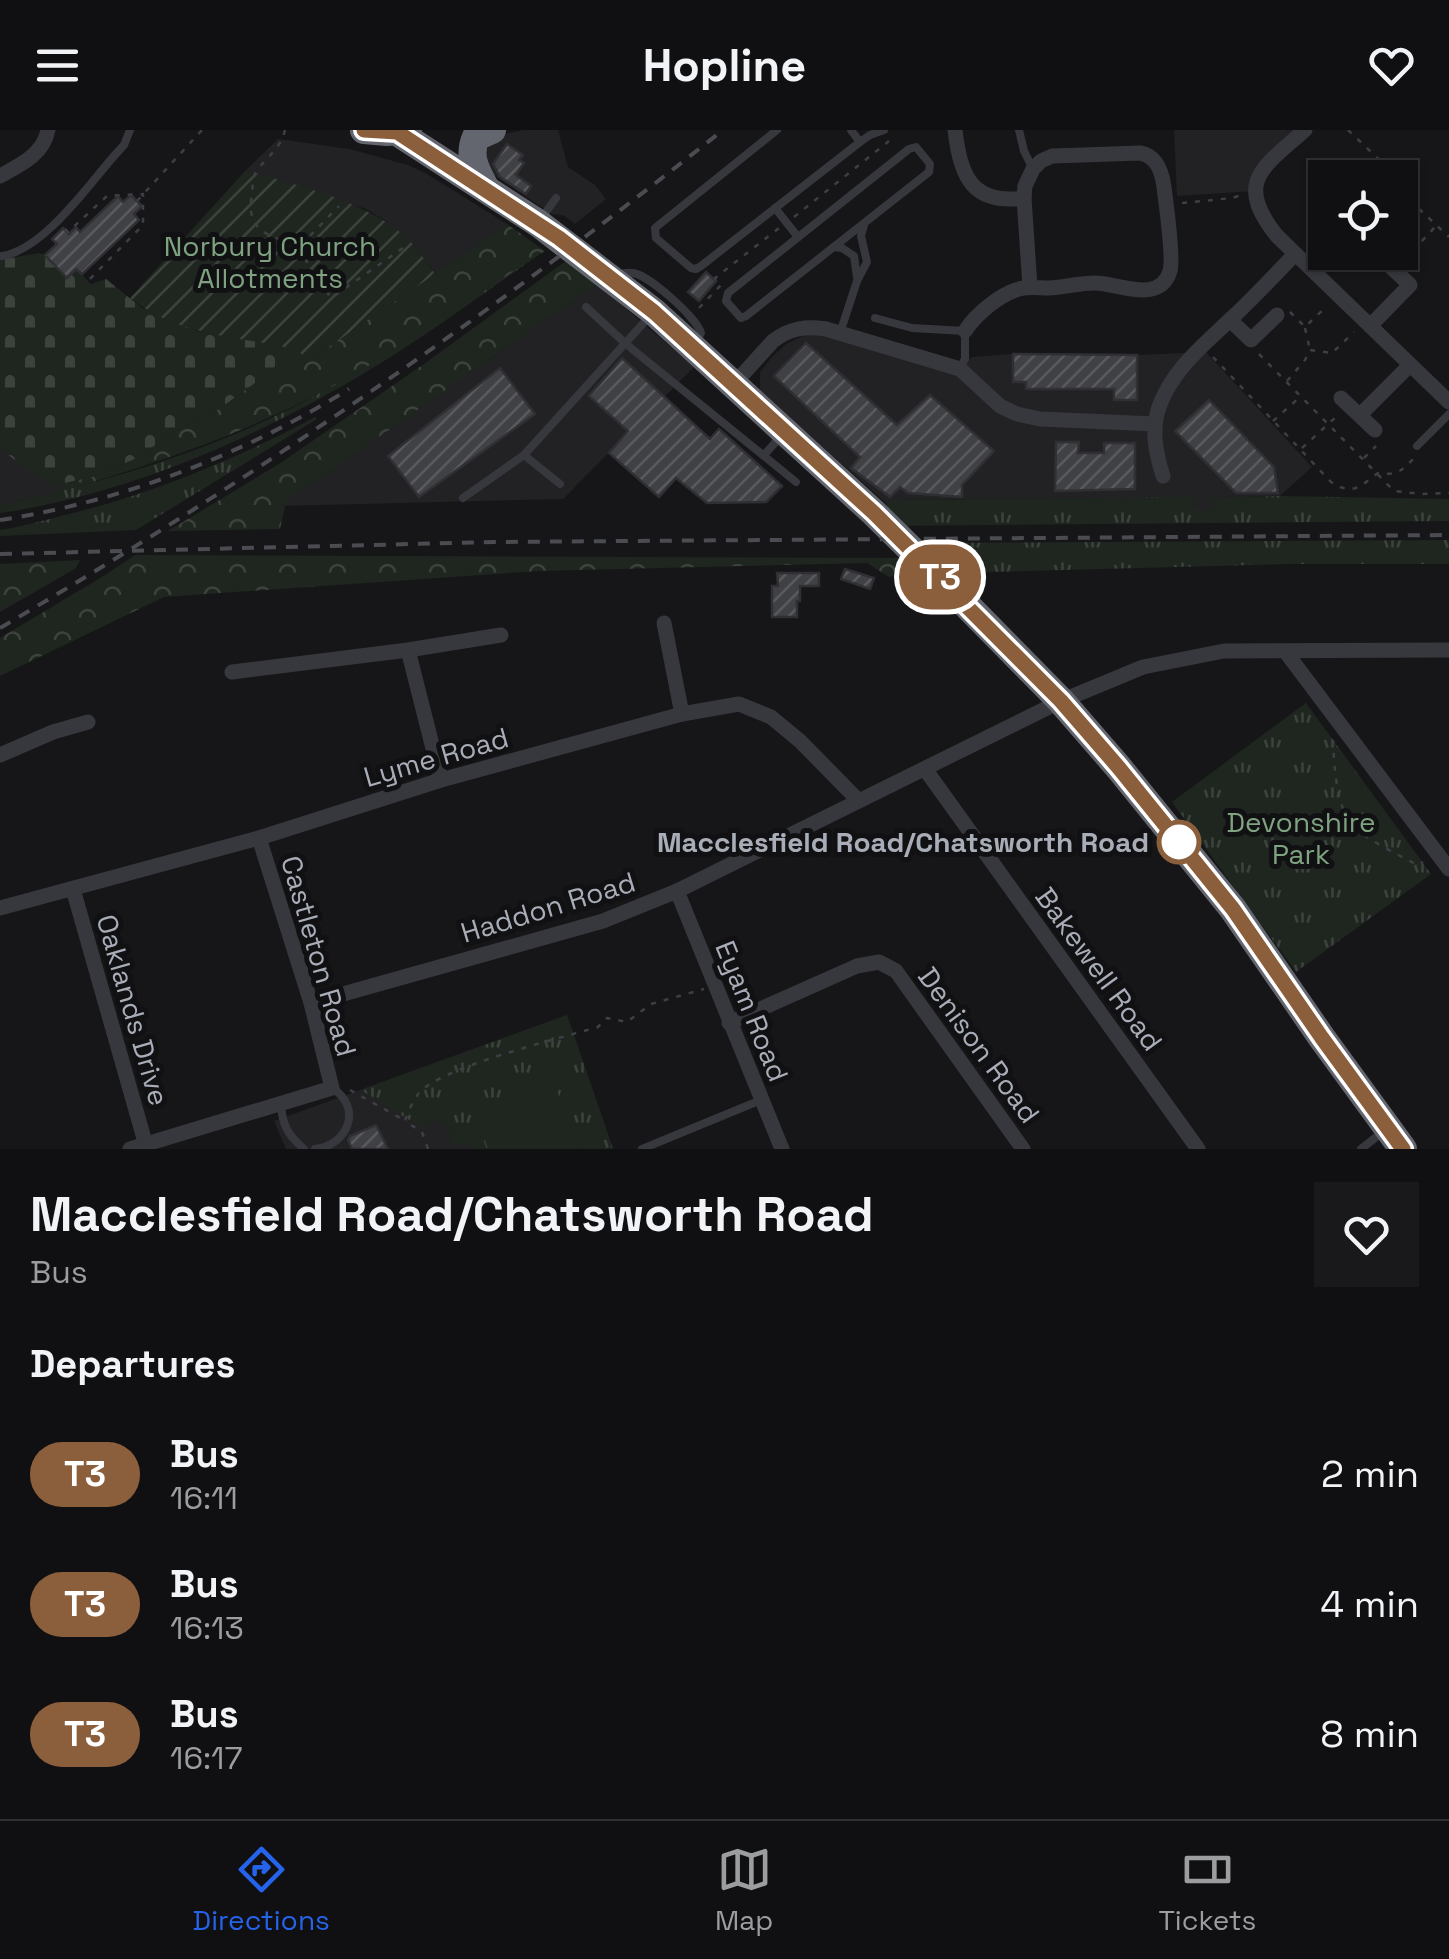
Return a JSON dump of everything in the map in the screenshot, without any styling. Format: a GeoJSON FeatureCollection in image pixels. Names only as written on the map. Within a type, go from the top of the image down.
{"type":"FeatureCollection","features":[{"type":"Feature","properties":{"kind":"highway"},"geometry":{"type":"LineString","coordinates":[[487,190],[472,160],[472,145],[476,138],[492,130]]}},
{"type":"Feature","properties":{"kind":"highway"},"geometry":{"type":"LineString","coordinates":[[388,131],[538,223],[614,279],[692,345],[874,513],[1061,701],[1119,768],[1233,909],[1396,1139]]}},
{"type":"Feature","properties":{"kind":"street"},"geometry":{"type":"LineString","coordinates":[[0,176],[30,160],[48,130]]}},
{"type":"Feature","properties":{"kind":"street"},"geometry":{"type":"LineString","coordinates":[[955,130],[960,164],[978,191],[1000,200],[1024,198]]}},
{"type":"Feature","properties":{"kind":"street"},"geometry":{"type":"LineString","coordinates":[[1305,130],[1257,176],[1254,190],[1264,221],[1449,402]]}},
{"type":"Feature","properties":{"kind":"street"},"geometry":{"type":"LineString","coordinates":[[965,331],[1002,296],[1023,287],[1055,288],[1098,283],[1141,291],[1160,285],[1170,274],[1171,266],[1166,205],[1163,176],[1148,155],[1052,156],[1041,160],[1025,186],[1030,287]]}},
{"type":"Feature","properties":{"kind":"street"},"geometry":{"type":"LineString","coordinates":[[1163,476],[1155,424],[1167,390],[1201,345],[1295,254]]}},
{"type":"Feature","properties":{"kind":"street"},"geometry":{"type":"LineString","coordinates":[[1367,323],[1410,285],[1395,270]]}},
{"type":"Feature","properties":{"kind":"street"},"geometry":{"type":"LineString","coordinates":[[1230,320],[1251,340],[1284,314]]}},
{"type":"Feature","properties":{"kind":"street"},"geometry":{"type":"LineString","coordinates":[[734,384],[780,335],[804,326],[826,329],[969,374],[1000,406],[1017,414],[1040,419],[1155,424]]}},
{"type":"Feature","properties":{"kind":"street"},"geometry":{"type":"LineString","coordinates":[[1360,416],[1410,365]]}},
{"type":"Feature","properties":{"kind":"street"},"geometry":{"type":"LineString","coordinates":[[1341,398],[1375,430]]}},
{"type":"Feature","properties":{"kind":"street"},"geometry":{"type":"LineString","coordinates":[[664,623],[682,714]]}},
{"type":"Feature","properties":{"kind":"street"},"geometry":{"type":"LineString","coordinates":[[232,672],[501,635]]}},
{"type":"Feature","properties":{"kind":"street"},"geometry":{"type":"LineString","coordinates":[[408,650],[441,780]]}},
{"type":"Feature","properties":{"kind":"street","name":"Haddon Road"},"geometry":{"type":"LineString","coordinates":[[311,1004],[603,921],[677,891],[1061,701],[1142,666],[1224,652],[1449,650]]}},
{"type":"Feature","properties":{"kind":"street"},"geometry":{"type":"LineString","coordinates":[[1285,652],[1449,869]]}},
{"type":"Feature","properties":{"kind":"street","name":"Lyme Road"},"geometry":{"type":"LineString","coordinates":[[1,904],[72,889],[258,838],[441,780],[682,714],[738,704],[772,716],[858,800]]}},
{"type":"Feature","properties":{"kind":"street"},"geometry":{"type":"LineString","coordinates":[[0,754],[88,722]]}},
{"type":"Feature","properties":{"kind":"street","name":"Bakewell Road"},"geometry":{"type":"LineString","coordinates":[[924,769],[1198,1149]]}},
{"type":"Feature","properties":{"kind":"street","name":"Castleton Road"},"geometry":{"type":"LineString","coordinates":[[258,838],[311,1004],[330,1083]]}},
{"type":"Feature","properties":{"kind":"street","name":"Oaklands Drive"},"geometry":{"type":"LineString","coordinates":[[72,889],[141,1148]]}},
{"type":"Feature","properties":{"kind":"street","name":"Eyam Road"},"geometry":{"type":"LineString","coordinates":[[677,891],[782,1149]]}},
{"type":"Feature","properties":{"kind":"street","name":"Denison Road"},"geometry":{"type":"LineString","coordinates":[[730,1023],[857,966],[879,962],[896,971],[1023,1149]]}},
{"type":"Feature","properties":{"kind":"street"},"geometry":{"type":"LineString","coordinates":[[141,1148],[280,1104],[330,1083]]}},
{"type":"Feature","properties":{"kind":"lane"},"geometry":{"type":"LineString","coordinates":[[2,256],[29,247],[57,220],[124,145],[130,130]]}},
{"type":"Feature","properties":{"kind":"lane"},"geometry":{"type":"LineString","coordinates":[[777,130],[657,226],[654,235],[691,268],[696,269],[860,142],[884,130]]}},
{"type":"Feature","properties":{"kind":"lane"},"geometry":{"type":"LineString","coordinates":[[851,130],[860,142]]}},
{"type":"Feature","properties":{"kind":"lane"},"geometry":{"type":"LineString","coordinates":[[1019,130],[1033,169]]}},
{"type":"Feature","properties":{"kind":"lane"},"geometry":{"type":"LineString","coordinates":[[918,148],[930,164],[929,172],[746,316],[739,317],[726,301],[727,295],[798,237],[909,149],[918,148]]}},
{"type":"Feature","properties":{"kind":"lane"},"geometry":{"type":"LineString","coordinates":[[538,223],[556,198]]}},
{"type":"Feature","properties":{"kind":"lane"},"geometry":{"type":"LineString","coordinates":[[775,208],[798,237]]}},
{"type":"Feature","properties":{"kind":"lane"},"geometry":{"type":"LineString","coordinates":[[840,334],[867,262],[861,236],[865,222]]}},
{"type":"Feature","properties":{"kind":"lane"},"geometry":{"type":"LineString","coordinates":[[834,247],[854,256],[857,281]]}},
{"type":"Feature","properties":{"kind":"lane"},"geometry":{"type":"LineString","coordinates":[[614,279],[626,272],[644,276],[701,328],[692,345]]}},
{"type":"Feature","properties":{"kind":"lane"},"geometry":{"type":"LineString","coordinates":[[586,306],[626,344],[796,482]]}},
{"type":"Feature","properties":{"kind":"lane"},"geometry":{"type":"LineString","coordinates":[[464,498],[524,455],[654,312]]}},
{"type":"Feature","properties":{"kind":"lane"},"geometry":{"type":"LineString","coordinates":[[874,318],[912,328],[965,331],[969,374]]}},
{"type":"Feature","properties":{"kind":"lane"},"geometry":{"type":"LineString","coordinates":[[1417,446],[1449,414]]}},
{"type":"Feature","properties":{"kind":"lane"},"geometry":{"type":"LineString","coordinates":[[764,455],[784,432]]}},
{"type":"Feature","properties":{"kind":"lane"},"geometry":{"type":"LineString","coordinates":[[524,455],[560,484]]}},
{"type":"Feature","properties":{"kind":"lane"},"geometry":{"type":"LineString","coordinates":[[314,1149],[324,1149],[345,1130],[349,1120],[349,1106],[330,1083]]}},
{"type":"Feature","properties":{"kind":"lane"},"geometry":{"type":"LineString","coordinates":[[642,1149],[762,1100]]}},
{"type":"Feature","properties":{"kind":"lane"},"geometry":{"type":"LineString","coordinates":[[280,1104],[282,1124],[304,1149]]}},
{"type":"Feature","properties":{"kind":"lane"},"geometry":{"type":"LineString","coordinates":[[1361,1149],[1396,1139]]}},
{"type":"Feature","properties":{"kind":"path"},"geometry":{"type":"LineString","coordinates":[[137,200],[202,130]]}},
{"type":"Feature","properties":{"kind":"path"},"geometry":{"type":"LineString","coordinates":[[285,130],[280,144],[254,176],[249,211],[262,231],[300,246],[331,298],[404,248]]}},
{"type":"Feature","properties":{"kind":"path"},"geometry":{"type":"LineString","coordinates":[[1348,130],[1379,160]]}},
{"type":"Feature","properties":{"kind":"path"},"geometry":{"type":"LineString","coordinates":[[1166,205],[1232,198],[1254,190]]}},
{"type":"Feature","properties":{"kind":"path"},"geometry":{"type":"LineString","coordinates":[[57,220],[68,232],[107,196],[143,194]]}},
{"type":"Feature","properties":{"kind":"path"},"geometry":{"type":"LineString","coordinates":[[88,281],[144,225],[143,194]]}},
{"type":"Feature","properties":{"kind":"path"},"geometry":{"type":"LineString","coordinates":[[300,246],[340,206]]}},
{"type":"Feature","properties":{"kind":"path"},"geometry":{"type":"LineString","coordinates":[[1418,208],[1449,237]]}},
{"type":"Feature","properties":{"kind":"path"},"geometry":{"type":"LineString","coordinates":[[1418,244],[1437,225]]}},
{"type":"Feature","properties":{"kind":"path"},"geometry":{"type":"LineString","coordinates":[[1304,327],[1338,295]]}},
{"type":"Feature","properties":{"kind":"path"},"geometry":{"type":"LineString","coordinates":[[695,300],[701,304]]}},
{"type":"Feature","properties":{"kind":"path"},"geometry":{"type":"LineString","coordinates":[[1284,314],[1304,327],[1310,350],[1286,382]]}},
{"type":"Feature","properties":{"kind":"path"},"geometry":{"type":"LineString","coordinates":[[1310,350],[1332,353],[1367,323]]}},
{"type":"Feature","properties":{"kind":"path"},"geometry":{"type":"LineString","coordinates":[[1251,340],[1254,350],[1394,491],[1449,493]]}},
{"type":"Feature","properties":{"kind":"path"},"geometry":{"type":"LineString","coordinates":[[1201,345],[1343,490],[1356,489],[1378,474],[1398,472],[1422,452],[1417,446]]}},
{"type":"Feature","properties":{"kind":"path"},"geometry":{"type":"LineString","coordinates":[[1274,421],[1301,396]]}},
{"type":"Feature","properties":{"kind":"path"},"geometry":{"type":"LineString","coordinates":[[1300,450],[1329,424]]}},
{"type":"Feature","properties":{"kind":"path"},"geometry":{"type":"LineString","coordinates":[[1331,712],[1335,781],[1349,822],[1418,865],[1436,852]]}},
{"type":"Feature","properties":{"kind":"path"},"geometry":{"type":"LineString","coordinates":[[405,1121],[420,1092],[440,1078],[598,1027],[608,1018],[627,1022],[651,1004],[715,986]]}},
{"type":"Feature","properties":{"kind":"path"},"geometry":{"type":"LineString","coordinates":[[330,1083],[422,1132],[428,1149]]}},
{"type":"Feature","properties":{"kind":"shaded area"},"geometry":{"type":"Polygon","coordinates":[[[523,130],[558,130],[568,167],[595,185],[606,199],[575,224],[563,215],[552,214],[480,166],[489,138],[523,130]]]}},
{"type":"Feature","properties":{"kind":"shaded area"},"geometry":{"type":"Polygon","coordinates":[[[1174,130],[1305,130],[1254,191],[1177,196],[1174,130]]]}},
{"type":"Feature","properties":{"kind":"shaded area"},"geometry":{"type":"Polygon","coordinates":[[[278,139],[349,149],[408,165],[507,224],[435,274],[412,243],[366,209],[246,170],[278,139]]]}},
{"type":"Feature","properties":{"kind":"shaded area"},"geometry":{"type":"Polygon","coordinates":[[[597,284],[694,367],[563,499],[280,506],[597,284]]]}},
{"type":"Feature","properties":{"kind":"shaded area"},"geometry":{"type":"Polygon","coordinates":[[[826,329],[959,369],[972,357],[1013,354],[1206,352],[1312,467],[1280,496],[1212,498],[1212,510],[1194,510],[1193,498],[891,500],[887,504],[760,391],[760,372],[771,358],[786,344],[826,329]]]}},
{"type":"Feature","properties":{"kind":"shaded area"},"geometry":{"type":"Polygon","coordinates":[[[0,434],[56,485],[62,491],[0,505],[0,434]]]}},
{"type":"Feature","properties":{"kind":"shaded area"},"geometry":{"type":"Polygon","coordinates":[[[567,1015],[613,1149],[286,1149],[274,1121],[567,1015]]]}},
{"type":"Feature","properties":{"kind":"green space","name":"Norbury Church Allotments"},"geometry":{"type":"Polygon","coordinates":[[[246,170],[334,197],[376,216],[411,242],[435,274],[311,359],[279,346],[174,323],[130,298],[246,170]]]}},
{"type":"Feature","properties":{"kind":"green space"},"geometry":{"type":"Polygon","coordinates":[[[507,224],[545,251],[372,364],[282,412],[220,438],[62,491],[56,485],[95,476],[137,458],[175,431],[219,409],[296,349],[311,359],[507,224]]]}},
{"type":"Feature","properties":{"kind":"green space"},"geometry":{"type":"Polygon","coordinates":[[[544,251],[381,363],[292,414],[149,475],[50,504],[0,513],[0,505],[163,461],[280,414],[376,360],[544,251]]]}},
{"type":"Feature","properties":{"kind":"green space"},"geometry":{"type":"Polygon","coordinates":[[[39,253],[66,278],[76,269],[91,284],[106,279],[142,308],[198,331],[296,349],[219,409],[175,431],[137,458],[95,476],[52,486],[0,448],[0,260],[39,253]]]}},
{"type":"Feature","properties":{"kind":"green space"},"geometry":{"type":"Polygon","coordinates":[[[566,261],[597,284],[282,505],[285,506],[280,529],[168,531],[279,464],[566,261]]]}},
{"type":"Feature","properties":{"kind":"green space"},"geometry":{"type":"Polygon","coordinates":[[[315,417],[136,530],[0,536],[0,530],[127,498],[191,475],[315,417]]]}},
{"type":"Feature","properties":{"kind":"green space"},"geometry":{"type":"Polygon","coordinates":[[[1193,497],[1194,510],[1211,510],[1211,498],[1449,499],[1449,521],[869,526],[891,500],[1193,497]]]}},
{"type":"Feature","properties":{"kind":"green space"},"geometry":{"type":"Polygon","coordinates":[[[1449,540],[1449,564],[948,573],[917,543],[1449,540]]]}},
{"type":"Feature","properties":{"kind":"green space"},"geometry":{"type":"Polygon","coordinates":[[[135,555],[911,558],[902,574],[889,577],[867,563],[538,571],[164,597],[0,676],[0,638],[135,555]]]}},
{"type":"Feature","properties":{"kind":"green space"},"geometry":{"type":"Polygon","coordinates":[[[80,560],[76,568],[0,612],[0,564],[80,560]]]}},
{"type":"Feature","properties":{"kind":"green space","name":"Devonshire Park"},"geometry":{"type":"Polygon","coordinates":[[[1306,703],[1431,874],[1296,972],[1172,802],[1306,703]]]}},
{"type":"Feature","properties":{"kind":"green space"},"geometry":{"type":"Polygon","coordinates":[[[567,1015],[613,1149],[476,1149],[450,1143],[450,1130],[443,1121],[432,1121],[424,1129],[361,1090],[567,1015]]]}},
{"type":"Feature","properties":{"kind":"green space"},"geometry":{"type":"Polygon","coordinates":[[[554,1082],[578,1149],[488,1149],[474,1110],[554,1082]]]}},
{"type":"Feature","properties":{"kind":"building"},"geometry":{"type":"Polygon","coordinates":[[[507,144],[523,155],[519,160],[524,163],[516,175],[531,186],[526,194],[500,177],[493,164],[507,144]]]}},
{"type":"Feature","properties":{"kind":"building"},"geometry":{"type":"Polygon","coordinates":[[[131,195],[142,206],[134,214],[139,220],[82,274],[76,269],[67,278],[45,255],[57,244],[52,239],[63,228],[69,234],[76,227],[80,232],[118,196],[123,202],[131,195]]]}},
{"type":"Feature","properties":{"kind":"building"},"geometry":{"type":"Polygon","coordinates":[[[706,272],[716,281],[699,301],[688,292],[706,272]]]}},
{"type":"Feature","properties":{"kind":"building"},"geometry":{"type":"Polygon","coordinates":[[[806,343],[897,425],[930,395],[994,451],[962,485],[962,497],[908,493],[900,487],[890,497],[851,468],[860,457],[774,376],[806,343]]]}},
{"type":"Feature","properties":{"kind":"building"},"geometry":{"type":"Polygon","coordinates":[[[1013,354],[1137,355],[1137,400],[1114,400],[1114,389],[1026,389],[1026,382],[1013,382],[1013,354]]]}},
{"type":"Feature","properties":{"kind":"building"},"geometry":{"type":"Polygon","coordinates":[[[622,358],[710,439],[719,429],[782,486],[766,502],[707,503],[676,478],[659,497],[609,453],[628,431],[589,396],[622,358]]]}},
{"type":"Feature","properties":{"kind":"building"},"geometry":{"type":"Polygon","coordinates":[[[500,368],[535,414],[419,497],[388,456],[500,368]]]}},
{"type":"Feature","properties":{"kind":"building"},"geometry":{"type":"Polygon","coordinates":[[[1209,400],[1274,467],[1278,493],[1236,493],[1175,431],[1209,400]]]}},
{"type":"Feature","properties":{"kind":"building"},"geometry":{"type":"Polygon","coordinates":[[[1056,442],[1079,442],[1078,453],[1104,453],[1104,443],[1135,443],[1135,489],[1055,491],[1056,442]]]}},
{"type":"Feature","properties":{"kind":"building"},"geometry":{"type":"Polygon","coordinates":[[[845,569],[874,578],[870,589],[841,579],[845,569]]]}},
{"type":"Feature","properties":{"kind":"building"},"geometry":{"type":"Polygon","coordinates":[[[777,573],[819,573],[819,586],[800,586],[797,617],[772,617],[772,586],[778,586],[777,573]]]}},
{"type":"Feature","properties":{"kind":"building"},"geometry":{"type":"Polygon","coordinates":[[[376,1125],[388,1149],[352,1149],[350,1136],[376,1125]]]}},
{"type":"Feature","properties":{"kind":"railway"},"geometry":{"type":"LineString","coordinates":[[0,628],[188,513],[370,392],[549,264],[723,130]]}},
{"type":"Feature","properties":{"kind":"railway"},"geometry":{"type":"LineString","coordinates":[[0,520],[91,501],[181,472],[268,434],[349,389]]}},
{"type":"Feature","properties":{"kind":"railway"},"geometry":{"type":"LineString","coordinates":[[0,554],[494,542],[1449,535]]}},
{"type":"Feature","properties":{"kind":"bus line","name":"T3"},"geometry":{"type":"LineString","coordinates":[[364,130],[397,132],[559,238],[702,354],[937,574],[1061,701],[1119,768],[1233,909],[1403,1149]]}},
{"type":"Feature","properties":{"kind":"place","name":"Macclesfield Road/Chatsworth Road"},"geometry":{"type":"Point","coordinates":[1179,842]}}]}
